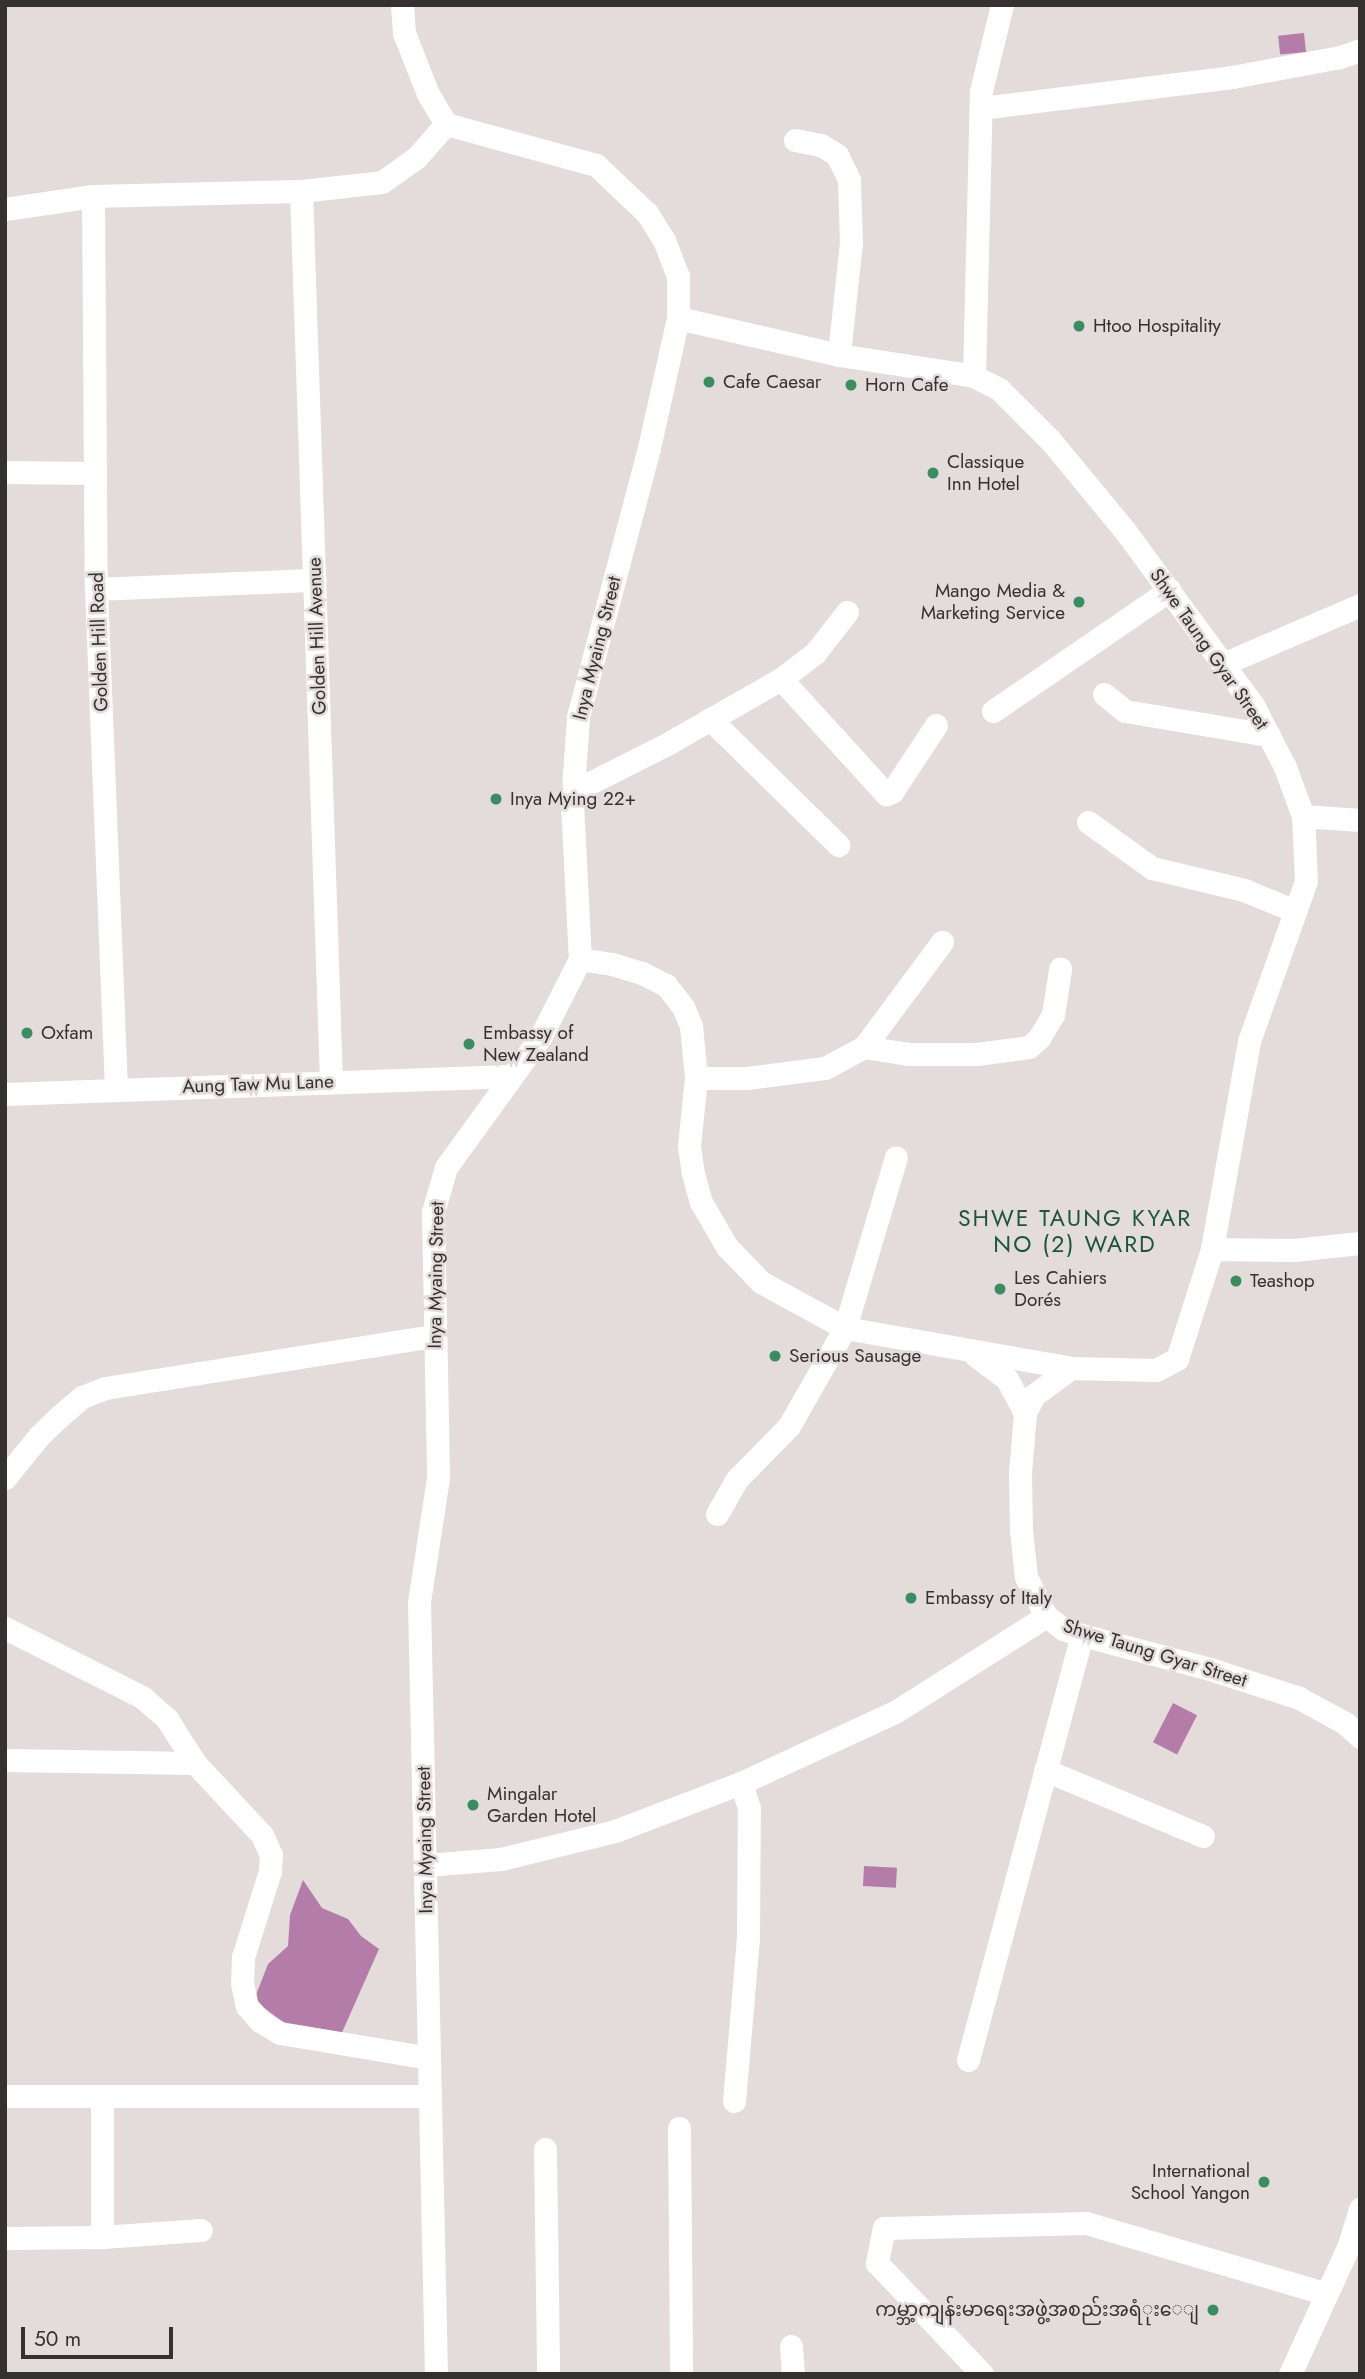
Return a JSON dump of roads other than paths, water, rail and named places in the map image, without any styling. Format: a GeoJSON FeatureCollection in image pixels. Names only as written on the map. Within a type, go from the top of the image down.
{"type":"FeatureCollection","features":[{"type":"Feature","properties":{"kind":"street"},"geometry":{"type":"LineString","coordinates":[[5,209],[93,196],[301,191],[382,183],[417,157],[446,124],[428,94],[404,33],[402,5]]}},
{"type":"Feature","properties":{"kind":"street"},"geometry":{"type":"LineString","coordinates":[[677,318],[839,355],[974,376],[981,91],[1002,5]]}},
{"type":"Feature","properties":{"kind":"street"},"geometry":{"type":"LineString","coordinates":[[981,108],[1232,78],[1339,57],[1360,50]]}},
{"type":"Feature","properties":{"kind":"street","name":"Inya Myaing Street"},"geometry":{"type":"LineString","coordinates":[[436,2374],[419,1602],[438,1478],[433,1212],[446,1167],[541,1036],[580,959],[574,878],[572,792],[583,693],[631,520],[677,318],[678,276],[664,240],[647,213],[596,165],[446,124]]}},
{"type":"Feature","properties":{"kind":"street"},"geometry":{"type":"LineString","coordinates":[[795,141],[821,145],[837,155],[849,180],[851,242],[839,355]]}},
{"type":"Feature","properties":{"kind":"street","name":"Golden Hill Avenue"},"geometry":{"type":"LineString","coordinates":[[301,191],[331,1082]]}},
{"type":"Feature","properties":{"kind":"street","name":"Golden Hill Road"},"geometry":{"type":"LineString","coordinates":[[93,196],[96,589],[116,1089]]}},
{"type":"Feature","properties":{"kind":"street","name":"Shwe Taung Gyar Street"},"geometry":{"type":"LineString","coordinates":[[580,959],[612,964],[666,985],[683,1007],[691,1026],[696,1078],[689,1146],[701,1202],[727,1248],[761,1282],[845,1328],[1071,1368],[1156,1370],[1177,1359],[1212,1249],[1250,1041],[1306,881],[1303,816],[1285,767],[1253,705],[1170,590],[1051,441],[999,389],[974,376]]}},
{"type":"Feature","properties":{"kind":"street"},"geometry":{"type":"LineString","coordinates":[[5,472],[95,473]]}},
{"type":"Feature","properties":{"kind":"street"},"geometry":{"type":"LineString","coordinates":[[96,589],[315,580]]}},
{"type":"Feature","properties":{"kind":"street"},"geometry":{"type":"LineString","coordinates":[[993,711],[1170,590]]}},
{"type":"Feature","properties":{"kind":"street"},"geometry":{"type":"LineString","coordinates":[[1223,664],[1360,605]]}},
{"type":"Feature","properties":{"kind":"street"},"geometry":{"type":"LineString","coordinates":[[572,792],[781,679],[815,653],[847,612]]}},
{"type":"Feature","properties":{"kind":"street"},"geometry":{"type":"LineString","coordinates":[[781,679],[886,794],[892,792],[936,726]]}},
{"type":"Feature","properties":{"kind":"street"},"geometry":{"type":"LineString","coordinates":[[1104,694],[1125,711],[1198,726],[1269,735]]}},
{"type":"Feature","properties":{"kind":"street"},"geometry":{"type":"LineString","coordinates":[[710,719],[838,845]]}},
{"type":"Feature","properties":{"kind":"street"},"geometry":{"type":"LineString","coordinates":[[1303,816],[1360,820]]}},
{"type":"Feature","properties":{"kind":"street"},"geometry":{"type":"LineString","coordinates":[[1088,822],[1152,868],[1244,890],[1295,911]]}},
{"type":"Feature","properties":{"kind":"street"},"geometry":{"type":"LineString","coordinates":[[696,1078],[747,1078],[825,1068],[864,1047],[942,942]]}},
{"type":"Feature","properties":{"kind":"street"},"geometry":{"type":"LineString","coordinates":[[864,1047],[909,1054],[976,1054],[1029,1047],[1039,1038],[1053,1016],[1060,969]]}},
{"type":"Feature","properties":{"kind":"street","name":"Aung Taw Mu Lane"},"geometry":{"type":"LineString","coordinates":[[5,1094],[512,1076]]}},
{"type":"Feature","properties":{"kind":"street"},"geometry":{"type":"LineString","coordinates":[[717,1514],[737,1479],[789,1426],[845,1328],[897,1157]]}},
{"type":"Feature","properties":{"kind":"street"},"geometry":{"type":"LineString","coordinates":[[1212,1249],[1294,1250],[1360,1243]]}},
{"type":"Feature","properties":{"kind":"street"},"geometry":{"type":"LineString","coordinates":[[5,1478],[39,1436],[60,1416],[82,1397],[105,1388],[434,1336]]}},
{"type":"Feature","properties":{"kind":"street"},"geometry":{"type":"LineString","coordinates":[[966,1349],[997,1369],[1007,1379],[1025,1413]]}},
{"type":"Feature","properties":{"kind":"street"},"geometry":{"type":"LineString","coordinates":[[1025,1413],[1034,1395],[1071,1368]]}},
{"type":"Feature","properties":{"kind":"street","name":"Shwe Taung Gyar Street"},"geometry":{"type":"LineString","coordinates":[[1025,1413],[1020,1472],[1021,1530],[1026,1577],[1063,1627],[1210,1669],[1299,1698],[1345,1723],[1360,1737]]}},
{"type":"Feature","properties":{"kind":"street"},"geometry":{"type":"LineString","coordinates":[[426,1865],[501,1859],[615,1831],[741,1783],[895,1712],[1063,1627]]}},
{"type":"Feature","properties":{"kind":"street"},"geometry":{"type":"LineString","coordinates":[[968,2060],[1045,1769],[1063,1627]]}},
{"type":"Feature","properties":{"kind":"street"},"geometry":{"type":"LineString","coordinates":[[5,1628],[142,1697],[167,1719],[195,1763],[261,1835],[271,1855],[270,1871],[243,1957],[242,1983],[247,2006],[260,2021],[280,2033],[429,2058]]}},
{"type":"Feature","properties":{"kind":"street"},"geometry":{"type":"LineString","coordinates":[[5,1760],[195,1763]]}},
{"type":"Feature","properties":{"kind":"street"},"geometry":{"type":"LineString","coordinates":[[1045,1769],[1203,1836]]}},
{"type":"Feature","properties":{"kind":"street"},"geometry":{"type":"LineString","coordinates":[[734,2101],[748,1937],[749,1808],[741,1783]]}},
{"type":"Feature","properties":{"kind":"street"},"geometry":{"type":"LineString","coordinates":[[5,2096],[430,2096]]}},
{"type":"Feature","properties":{"kind":"street"},"geometry":{"type":"LineString","coordinates":[[102,2097],[102,2237]]}},
{"type":"Feature","properties":{"kind":"street"},"geometry":{"type":"LineString","coordinates":[[679,2128],[681,2374]]}},
{"type":"Feature","properties":{"kind":"street"},"geometry":{"type":"LineString","coordinates":[[545,2149],[548,2374]]}},
{"type":"Feature","properties":{"kind":"street"},"geometry":{"type":"LineString","coordinates":[[1290,2374],[1349,2245],[1360,2209]]}},
{"type":"Feature","properties":{"kind":"street"},"geometry":{"type":"LineString","coordinates":[[982,2374],[877,2263],[884,2228],[1086,2223],[1327,2294]]}},
{"type":"Feature","properties":{"kind":"street"},"geometry":{"type":"LineString","coordinates":[[5,2238],[102,2237],[201,2230]]}},
{"type":"Feature","properties":{"kind":"street"},"geometry":{"type":"LineString","coordinates":[[791,2346],[793,2374]]}},
{"type":"Feature","properties":{"kind":"place","name":"Htoo Hospitality"},"geometry":{"type":"Point","coordinates":[1079,326]}},
{"type":"Feature","properties":{"kind":"place","name":"Cafe Caesar"},"geometry":{"type":"Point","coordinates":[709,382]}},
{"type":"Feature","properties":{"kind":"place","name":"Horn Cafe"},"geometry":{"type":"Point","coordinates":[851,385]}},
{"type":"Feature","properties":{"kind":"place","name":"Classique Inn Hotel"},"geometry":{"type":"Point","coordinates":[933,473]}},
{"type":"Feature","properties":{"kind":"place","name":"Mango Media & Marketing Service"},"geometry":{"type":"Point","coordinates":[1079,602]}},
{"type":"Feature","properties":{"kind":"place","name":"Inya Mying 22+"},"geometry":{"type":"Point","coordinates":[496,799]}},
{"type":"Feature","properties":{"kind":"place","name":"Oxfam"},"geometry":{"type":"Point","coordinates":[27,1033]}},
{"type":"Feature","properties":{"kind":"place","name":"Embassy of New Zealand"},"geometry":{"type":"Point","coordinates":[469,1044]}},
{"type":"Feature","properties":{"kind":"place","name":"Teashop"},"geometry":{"type":"Point","coordinates":[1236,1281]}},
{"type":"Feature","properties":{"kind":"place","name":"Les Cahiers Dorés"},"geometry":{"type":"Point","coordinates":[1000,1289]}},
{"type":"Feature","properties":{"kind":"place","name":"Serious Sausage"},"geometry":{"type":"Point","coordinates":[775,1356]}},
{"type":"Feature","properties":{"kind":"place","name":"Embassy of Italy"},"geometry":{"type":"Point","coordinates":[911,1598]}},
{"type":"Feature","properties":{"kind":"place","name":"Mingalar Garden Hotel"},"geometry":{"type":"Point","coordinates":[473,1805]}},
{"type":"Feature","properties":{"kind":"place","name":"International School Yangon"},"geometry":{"type":"Point","coordinates":[1264,2182]}},
{"type":"Feature","properties":{"kind":"place","name":"ကမ္ဘာ့ကျန်းမာရေးအဖွဲ့အစည်းအရံုးေျ"},"geometry":{"type":"Point","coordinates":[1213,2310]}},
{"type":"Feature","properties":{"kind":"district","name":"SHWE TAUNG KYAR NO (2) WARD"},"geometry":{"type":"Point","coordinates":[1075,1231]}}]}
